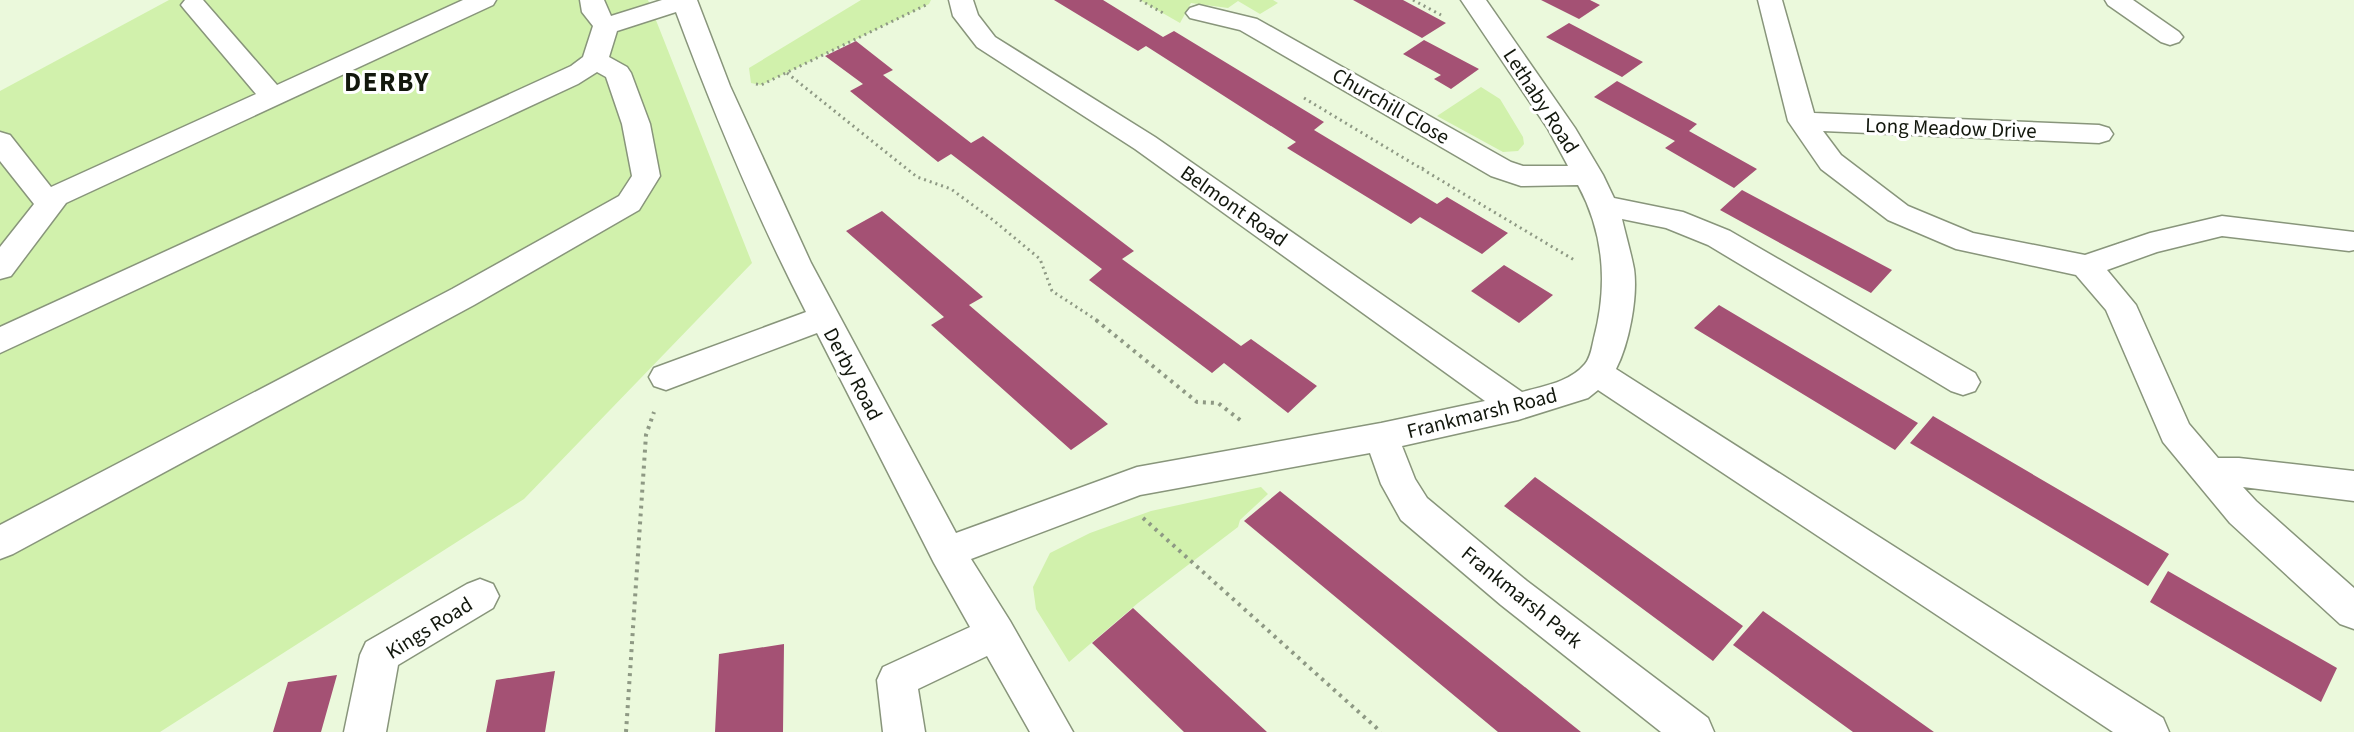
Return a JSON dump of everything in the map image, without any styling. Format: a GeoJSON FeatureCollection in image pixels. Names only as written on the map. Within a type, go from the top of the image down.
{"type":"FeatureCollection","features":[{"type":"Feature","properties":{"kind":"street"},"geometry":{"type":"LineString","coordinates":[[0,141],[40,193],[45,197],[56,196],[484,0]]}},
{"type":"Feature","properties":{"kind":"street"},"geometry":{"type":"LineString","coordinates":[[592,0],[595,12],[606,26]]}},
{"type":"Feature","properties":{"kind":"street","name":"Belmont Road"},"geometry":{"type":"LineString","coordinates":[[961,0],[966,16],[986,42],[1145,143],[1518,407]]}},
{"type":"Feature","properties":{"kind":"street","name":"Lethaby Road"},"geometry":{"type":"LineString","coordinates":[[1473,0],[1561,128],[1604,206]]}},
{"type":"Feature","properties":{"kind":"street"},"geometry":{"type":"LineString","coordinates":[[1770,0],[1802,121],[1830,162],[1898,213],[1967,242],[2086,266],[2150,243],[2222,226],[2349,242]]}},
{"type":"Feature","properties":{"kind":"street"},"geometry":{"type":"LineString","coordinates":[[2117,0],[2170,37]]}},
{"type":"Feature","properties":{"kind":"street"},"geometry":{"type":"LineString","coordinates":[[0,341],[569,78],[593,65],[606,26],[685,1]]}},
{"type":"Feature","properties":{"kind":"street","name":"Derby Road"},"geometry":{"type":"LineString","coordinates":[[685,1],[717,86],[796,263],[947,552],[1052,732]]}},
{"type":"Feature","properties":{"kind":"street"},"geometry":{"type":"LineString","coordinates":[[194,4],[272,96]]}},
{"type":"Feature","properties":{"kind":"street","name":"Churchill Close"},"geometry":{"type":"LineString","coordinates":[[1199,13],[1248,24],[1501,169],[1521,176],[1588,175]]}},
{"type":"Feature","properties":{"kind":"street"},"geometry":{"type":"LineString","coordinates":[[0,543],[463,297],[629,204],[646,176],[636,124],[618,73],[596,60]]}},
{"type":"Feature","properties":{"kind":"street","name":"Long Meadow Drive"},"geometry":{"type":"LineString","coordinates":[[1802,121],[2099,134]]}},
{"type":"Feature","properties":{"kind":"street"},"geometry":{"type":"LineString","coordinates":[[0,268],[56,196]]}},
{"type":"Feature","properties":{"kind":"street"},"geometry":{"type":"LineString","coordinates":[[1963,382],[1719,238],[1672,219],[1604,206],[1618,271],[1616,315],[1606,356],[1597,373],[2148,732]]}},
{"type":"Feature","properties":{"kind":"street"},"geometry":{"type":"LineString","coordinates":[[2086,266],[2120,305],[2175,432],[2243,512],[2354,612]]}},
{"type":"Feature","properties":{"kind":"street"},"geometry":{"type":"LineString","coordinates":[[666,377],[824,318]]}},
{"type":"Feature","properties":{"kind":"street","name":"Frankmarsh Road"},"geometry":{"type":"LineString","coordinates":[[947,552],[1137,481],[1381,437],[1518,407],[1576,389],[1597,373]]}},
{"type":"Feature","properties":{"kind":"street","name":"Frankmarsh Park"},"geometry":{"type":"LineString","coordinates":[[1381,437],[1399,484],[1414,509],[1514,593],[1693,732]]}},
{"type":"Feature","properties":{"kind":"street"},"geometry":{"type":"LineString","coordinates":[[2208,472],[2239,472],[2354,486]]}},
{"type":"Feature","properties":{"kind":"street","name":"Kings Road"},"geometry":{"type":"LineString","coordinates":[[365,732],[380,655],[480,596]]}},
{"type":"Feature","properties":{"kind":"street"},"geometry":{"type":"LineString","coordinates":[[904,732],[897,680],[996,633]]}},
{"type":"Feature","properties":{"kind":"path"},"geometry":{"type":"LineString","coordinates":[[717,86],[739,80],[761,85],[936,0]]}},
{"type":"Feature","properties":{"kind":"path"},"geometry":{"type":"LineString","coordinates":[[787,73],[917,177],[951,189],[993,220],[1040,259],[1052,291],[1091,316],[1197,402],[1218,403],[1284,455]]}},
{"type":"Feature","properties":{"kind":"path"},"geometry":{"type":"LineString","coordinates":[[1422,168],[1617,286]]}},
{"type":"Feature","properties":{"kind":"path"},"geometry":{"type":"LineString","coordinates":[[626,732],[646,435],[666,377]]}},
{"type":"Feature","properties":{"kind":"path"},"geometry":{"type":"LineString","coordinates":[[1114,490],[1188,561],[1381,732]]}},
{"type":"Feature","properties":{"kind":"green space"},"geometry":{"type":"Polygon","coordinates":[[[169,0],[648,0],[752,263],[524,499],[160,732],[0,732],[0,91],[169,0]]]}},
{"type":"Feature","properties":{"kind":"green space"},"geometry":{"type":"Polygon","coordinates":[[[861,0],[931,0],[929,4],[761,85],[751,83],[749,68],[861,0]]]}},
{"type":"Feature","properties":{"kind":"green space"},"geometry":{"type":"Polygon","coordinates":[[[1140,0],[1273,0],[1278,3],[1260,14],[1238,1],[1228,8],[1191,3],[1180,23],[1140,0]]]}},
{"type":"Feature","properties":{"kind":"green space"},"geometry":{"type":"Polygon","coordinates":[[[1481,87],[1500,99],[1523,137],[1524,144],[1518,151],[1503,152],[1437,116],[1481,87]]]}},
{"type":"Feature","properties":{"kind":"green space"},"geometry":{"type":"Polygon","coordinates":[[[1261,487],[1268,494],[1240,520],[1238,527],[1138,603],[1069,662],[1036,609],[1033,587],[1050,553],[1090,533],[1151,511],[1261,487]]]}},
{"type":"Feature","properties":{"kind":"building"},"geometry":{"type":"Polygon","coordinates":[[[1054,0],[1103,0],[1163,37],[1174,31],[1324,122],[1314,130],[1437,204],[1447,197],[1508,233],[1482,254],[1420,217],[1411,224],[1287,148],[1296,142],[1146,46],[1138,51],[1054,0]]]}},
{"type":"Feature","properties":{"kind":"building"},"geometry":{"type":"Polygon","coordinates":[[[1353,0],[1403,0],[1446,23],[1422,38],[1353,0]]]}},
{"type":"Feature","properties":{"kind":"building"},"geometry":{"type":"Polygon","coordinates":[[[1541,0],[1590,0],[1600,5],[1579,19],[1541,0]]]}},
{"type":"Feature","properties":{"kind":"building"},"geometry":{"type":"Polygon","coordinates":[[[1569,23],[1643,62],[1622,77],[1546,37],[1569,23]]]}},
{"type":"Feature","properties":{"kind":"building"},"geometry":{"type":"Polygon","coordinates":[[[1424,40],[1479,69],[1451,89],[1434,79],[1441,75],[1403,54],[1424,40]]]}},
{"type":"Feature","properties":{"kind":"building"},"geometry":{"type":"Polygon","coordinates":[[[856,41],[893,70],[883,75],[971,143],[983,136],[1134,251],[1122,259],[1241,346],[1251,339],[1317,386],[1288,413],[1224,363],[1212,373],[1089,280],[1102,269],[951,154],[938,162],[850,91],[863,84],[825,56],[856,41]]]}},
{"type":"Feature","properties":{"kind":"building"},"geometry":{"type":"Polygon","coordinates":[[[1617,81],[1697,124],[1689,131],[1757,169],[1734,188],[1665,148],[1675,141],[1594,97],[1617,81]]]}},
{"type":"Feature","properties":{"kind":"building"},"geometry":{"type":"Polygon","coordinates":[[[1742,190],[1892,270],[1871,293],[1720,210],[1742,190]]]}},
{"type":"Feature","properties":{"kind":"building"},"geometry":{"type":"Polygon","coordinates":[[[882,211],[983,297],[969,305],[1108,424],[1071,450],[931,325],[944,317],[846,231],[882,211]]]}},
{"type":"Feature","properties":{"kind":"building"},"geometry":{"type":"Polygon","coordinates":[[[1504,265],[1553,295],[1519,323],[1471,291],[1504,265]]]}},
{"type":"Feature","properties":{"kind":"building"},"geometry":{"type":"Polygon","coordinates":[[[1719,305],[1918,423],[1895,450],[1694,328],[1719,305]]]}},
{"type":"Feature","properties":{"kind":"building"},"geometry":{"type":"Polygon","coordinates":[[[1933,416],[2169,554],[2148,586],[1910,443],[1933,416]]]}},
{"type":"Feature","properties":{"kind":"building"},"geometry":{"type":"Polygon","coordinates":[[[1535,477],[1743,626],[1713,661],[1504,506],[1535,477]]]}},
{"type":"Feature","properties":{"kind":"building"},"geometry":{"type":"Polygon","coordinates":[[[1280,491],[1581,732],[1498,732],[1244,521],[1280,491]]]}},
{"type":"Feature","properties":{"kind":"building"},"geometry":{"type":"Polygon","coordinates":[[[2168,571],[2337,668],[2321,702],[2150,602],[2168,571]]]}},
{"type":"Feature","properties":{"kind":"building"},"geometry":{"type":"Polygon","coordinates":[[[1133,608],[1267,732],[1184,732],[1092,643],[1133,608]]]}},
{"type":"Feature","properties":{"kind":"building"},"geometry":{"type":"Polygon","coordinates":[[[1763,611],[1934,732],[1853,732],[1733,645],[1763,611]]]}},
{"type":"Feature","properties":{"kind":"building"},"geometry":{"type":"Polygon","coordinates":[[[784,644],[783,732],[715,732],[719,654],[784,644]]]}},
{"type":"Feature","properties":{"kind":"building"},"geometry":{"type":"Polygon","coordinates":[[[555,671],[545,732],[486,732],[496,680],[555,671]]]}},
{"type":"Feature","properties":{"kind":"building"},"geometry":{"type":"Polygon","coordinates":[[[337,675],[321,732],[273,732],[288,682],[337,675]]]}},
{"type":"Feature","properties":{"kind":"district","name":"DERBY"},"geometry":{"type":"Point","coordinates":[387,82]}}]}
